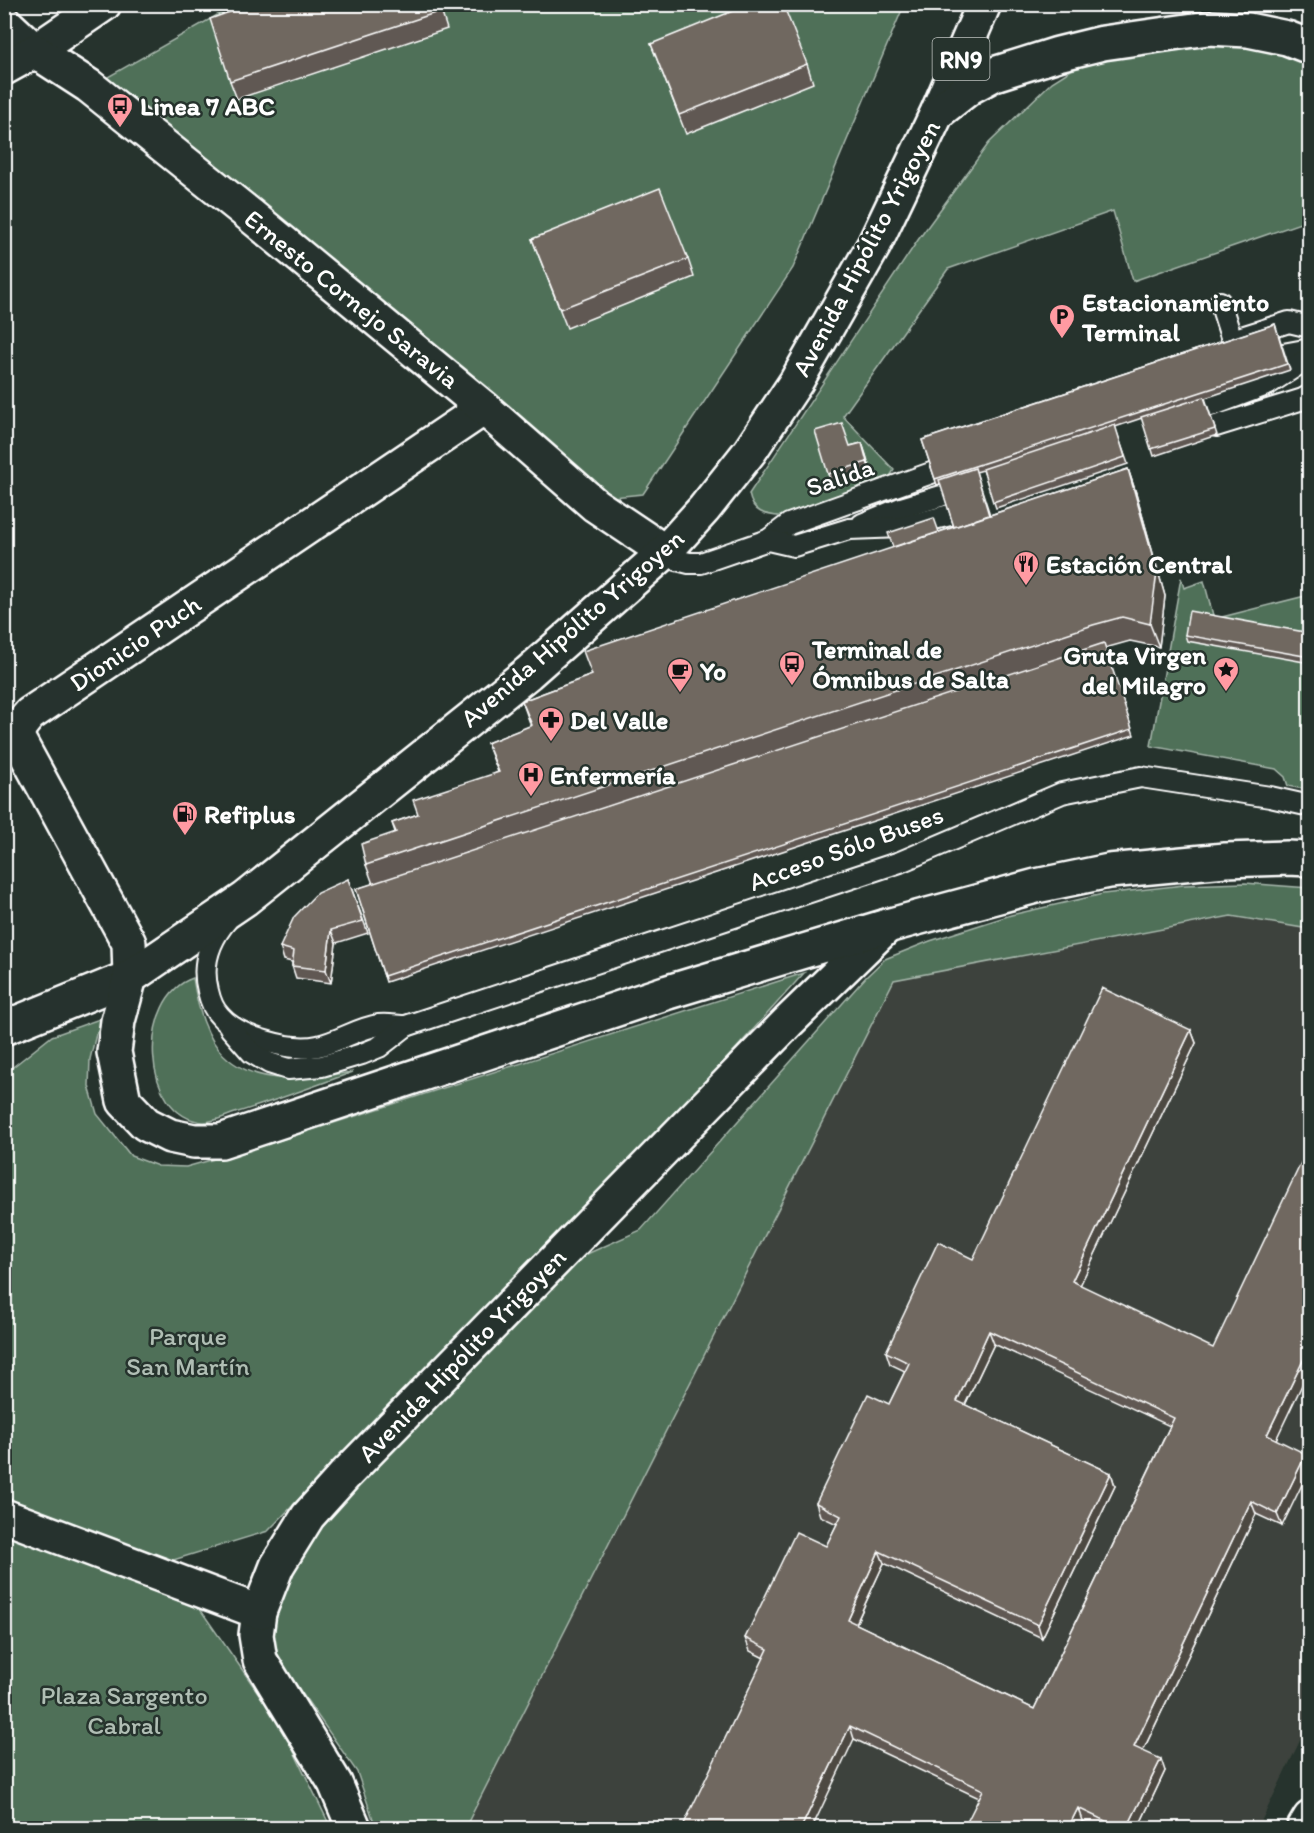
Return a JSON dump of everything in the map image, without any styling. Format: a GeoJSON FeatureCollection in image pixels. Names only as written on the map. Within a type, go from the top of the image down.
{"type":"FeatureCollection","features":[{"type":"Feature","properties":{"kind":"main road","name":"RN9"},"geometry":{"type":"LineString","coordinates":[[937,113],[984,4]]}},
{"type":"Feature","properties":{"kind":"main road"},"geometry":{"type":"LineString","coordinates":[[4,68],[35,51],[100,5]]}},
{"type":"Feature","properties":{"kind":"main road","name":"Ernesto Cornejo Saravia"},"geometry":{"type":"LineString","coordinates":[[4,21],[35,51],[89,86],[250,215],[484,408],[595,505],[665,552]]}},
{"type":"Feature","properties":{"kind":"main road","name":"Avenida Hipólito Yrigoyen"},"geometry":{"type":"LineString","coordinates":[[4,1028],[130,977],[245,899],[528,673],[665,552],[704,509],[750,451],[796,382],[874,245],[937,113],[970,87],[994,74],[1058,54],[1103,43],[1208,28],[1248,30],[1287,38],[1310,47]]}},
{"type":"Feature","properties":{"kind":"main road","name":"Dionicio Puch"},"geometry":{"type":"LineString","coordinates":[[130,977],[129,943],[19,741],[17,733],[21,723],[40,707],[484,408]]}},
{"type":"Feature","properties":{"kind":"main road","name":"Avenida Hipólito Yrigoyen"},"geometry":{"type":"LineString","coordinates":[[130,977],[117,1021],[114,1052],[124,1101],[146,1124],[170,1136],[194,1141],[221,1141],[668,992],[887,926],[1035,886],[1109,872],[1225,860],[1310,859]]}},
{"type":"Feature","properties":{"kind":"main road","name":"Avenida Hipólito Yrigoyen"},"geometry":{"type":"LineString","coordinates":[[354,1828],[335,1782],[260,1660],[256,1635],[259,1612],[277,1566],[308,1516],[345,1475],[788,1022],[887,926]]}},
{"type":"Feature","properties":{"kind":"main road"},"geometry":{"type":"LineString","coordinates":[[4,1516],[259,1612]]}},
{"type":"Feature","properties":{"kind":"main road"},"geometry":{"type":"LineString","coordinates":[[1304,1828],[1310,1818]]}},
{"type":"Feature","properties":{"kind":"lane"},"geometry":{"type":"LineString","coordinates":[[1220,302],[1232,340],[1289,322],[1310,327]]}},
{"type":"Feature","properties":{"kind":"lane"},"geometry":{"type":"LineString","coordinates":[[1283,354],[1310,350]]}},
{"type":"Feature","properties":{"kind":"lane"},"geometry":{"type":"LineString","coordinates":[[1211,406],[1267,385],[1310,357]]}},
{"type":"Feature","properties":{"kind":"lane"},"geometry":{"type":"LineString","coordinates":[[1216,426],[1310,395]]}},
{"type":"Feature","properties":{"kind":"lane","name":"Salida"},"geometry":{"type":"LineString","coordinates":[[665,552],[677,560],[689,563],[701,562],[768,540],[789,524],[934,472]]}},
{"type":"Feature","properties":{"kind":"lane","name":"Salida"},"geometry":{"type":"LineString","coordinates":[[768,540],[794,546],[941,496]]}},
{"type":"Feature","properties":{"kind":"lane","name":"Salida"},"geometry":{"type":"LineString","coordinates":[[849,529],[902,527],[950,515]]}},
{"type":"Feature","properties":{"kind":"lane","name":"Acceso Sólo Buses"},"geometry":{"type":"LineString","coordinates":[[245,899],[222,926],[210,945],[204,976],[211,1002],[220,1017],[235,1028],[266,1041],[286,1046],[317,1046],[378,1025],[406,1026],[900,862],[1062,793],[1085,787],[1141,777],[1270,797],[1310,806]]}},
{"type":"Feature","properties":{"kind":"shaded area"},"geometry":{"type":"Polygon","coordinates":[[[1231,916],[1309,929],[1309,1722],[1258,1828],[465,1828],[894,980],[1231,916]]]}},
{"type":"Feature","properties":{"kind":"green space"},"geometry":{"type":"Polygon","coordinates":[[[235,5],[904,5],[793,268],[643,494],[613,497],[106,78],[235,5]]]}},
{"type":"Feature","properties":{"kind":"green space"},"geometry":{"type":"Polygon","coordinates":[[[1228,39],[1309,57],[1309,220],[1133,281],[1113,211],[948,269],[843,416],[894,470],[887,481],[786,517],[762,513],[754,506],[749,494],[918,240],[989,143],[1052,82],[1071,70],[1135,51],[1228,39]]]}},
{"type":"Feature","properties":{"kind":"green space"},"geometry":{"type":"Polygon","coordinates":[[[1181,578],[1184,588],[1204,581],[1214,619],[1309,595],[1309,790],[1288,786],[1285,777],[1276,769],[1151,746],[1181,578]]]}},
{"type":"Feature","properties":{"kind":"green space"},"geometry":{"type":"Polygon","coordinates":[[[1245,883],[1309,888],[1309,929],[1231,916],[894,980],[465,1828],[376,1828],[357,1772],[276,1656],[272,1635],[276,1608],[289,1579],[314,1537],[355,1488],[578,1258],[641,1230],[866,977],[885,959],[930,941],[1011,915],[1103,894],[1184,885],[1245,883]]]}},
{"type":"Feature","properties":{"kind":"green space","name":"Parque San Martín"},"geometry":{"type":"Polygon","coordinates":[[[804,973],[715,1072],[268,1531],[167,1562],[5,1500],[4,1074],[52,1036],[105,1017],[96,1034],[90,1059],[89,1086],[97,1114],[131,1156],[158,1166],[186,1167],[268,1144],[804,973]]]}},
{"type":"Feature","properties":{"kind":"green space"},"geometry":{"type":"Polygon","coordinates":[[[193,978],[202,1019],[219,1050],[231,1062],[265,1076],[288,1079],[353,1072],[212,1121],[204,1122],[183,1115],[167,1100],[158,1079],[154,1055],[155,1031],[162,1008],[175,989],[193,978]]]}},
{"type":"Feature","properties":{"kind":"green space","name":"Plaza Sargento Cabral"},"geometry":{"type":"Polygon","coordinates":[[[4,1534],[200,1609],[282,1727],[331,1828],[5,1828],[4,1534]]]}},
{"type":"Feature","properties":{"kind":"building"},"geometry":{"type":"Polygon","coordinates":[[[252,4],[438,4],[441,11],[230,81],[210,19],[252,4]]]}},
{"type":"Feature","properties":{"kind":"building"},"geometry":{"type":"Polygon","coordinates":[[[750,4],[783,4],[807,64],[679,115],[651,44],[750,4]]]}},
{"type":"Feature","properties":{"kind":"building"},"geometry":{"type":"Polygon","coordinates":[[[660,188],[688,259],[560,309],[532,239],[660,188]]]}},
{"type":"Feature","properties":{"kind":"building"},"geometry":{"type":"Polygon","coordinates":[[[1275,324],[1287,364],[935,479],[922,440],[1275,324]]]}},
{"type":"Feature","properties":{"kind":"building"},"geometry":{"type":"Polygon","coordinates":[[[1204,397],[1215,429],[1151,449],[1141,417],[1204,397]]]}},
{"type":"Feature","properties":{"kind":"building"},"geometry":{"type":"Polygon","coordinates":[[[842,423],[850,446],[862,443],[867,462],[828,474],[815,431],[842,423]]]}},
{"type":"Feature","properties":{"kind":"building"},"geometry":{"type":"Polygon","coordinates":[[[1115,425],[1125,457],[993,502],[983,469],[1115,425]]]}},
{"type":"Feature","properties":{"kind":"building"},"geometry":{"type":"Polygon","coordinates":[[[975,468],[989,515],[954,527],[939,480],[975,468]]]}},
{"type":"Feature","properties":{"kind":"building","name":"Terminal de Ómnibus de Salta"},"geometry":{"type":"Polygon","coordinates":[[[1128,469],[1157,572],[1150,624],[1122,617],[1093,625],[366,865],[361,844],[396,832],[392,823],[418,814],[413,800],[499,772],[487,743],[532,725],[522,701],[592,675],[583,651],[1128,469]]]}},
{"type":"Feature","properties":{"kind":"building"},"geometry":{"type":"Polygon","coordinates":[[[934,518],[939,532],[893,547],[888,533],[934,518]]]}},
{"type":"Feature","properties":{"kind":"building"},"geometry":{"type":"Polygon","coordinates":[[[1189,611],[1310,633],[1310,657],[1185,635],[1189,611]]]}},
{"type":"Feature","properties":{"kind":"building"},"geometry":{"type":"Polygon","coordinates":[[[1104,643],[1132,729],[384,976],[356,889],[1104,643]]]}},
{"type":"Feature","properties":{"kind":"building"},"geometry":{"type":"Polygon","coordinates":[[[348,879],[363,921],[331,930],[326,970],[292,966],[294,951],[280,947],[294,917],[317,893],[348,879]]]}},
{"type":"Feature","properties":{"kind":"building"},"geometry":{"type":"Polygon","coordinates":[[[1102,988],[1191,1030],[1072,1281],[1213,1348],[1310,1144],[1310,1346],[1267,1435],[1306,1454],[1277,1514],[1251,1501],[1134,1747],[1161,1759],[1127,1828],[1120,1828],[1078,1808],[1068,1828],[964,1828],[983,1790],[850,1726],[801,1828],[682,1828],[768,1649],[745,1638],[796,1532],[826,1546],[841,1516],[816,1503],[868,1394],[889,1404],[909,1363],[886,1352],[938,1242],[973,1259],[1102,988]],[[989,1331],[957,1401],[1111,1473],[1038,1625],[879,1551],[848,1620],[1034,1709],[1174,1418],[989,1331]]]}},
{"type":"Feature","properties":{"kind":"place","name":"Linea 7 ABC"},"geometry":{"type":"Point","coordinates":[120,129]}},
{"type":"Feature","properties":{"kind":"place","name":"Estacionamiento Terminal"},"geometry":{"type":"Point","coordinates":[1062,340]}},
{"type":"Feature","properties":{"kind":"place","name":"Estación Central"},"geometry":{"type":"Point","coordinates":[1026,587]}},
{"type":"Feature","properties":{"kind":"place","name":"Terminal de Ómnibus de Salta"},"geometry":{"type":"Point","coordinates":[792,687]}},
{"type":"Feature","properties":{"kind":"place","name":"Gruta Virgen del Milagro"},"geometry":{"type":"Point","coordinates":[1226,693]}},
{"type":"Feature","properties":{"kind":"place","name":"Yo"},"geometry":{"type":"Point","coordinates":[680,694]}},
{"type":"Feature","properties":{"kind":"place","name":"Del Valle"},"geometry":{"type":"Point","coordinates":[551,743]}},
{"type":"Feature","properties":{"kind":"place","name":"Enfermería"},"geometry":{"type":"Point","coordinates":[531,798]}},
{"type":"Feature","properties":{"kind":"place","name":"Refiplus"},"geometry":{"type":"Point","coordinates":[185,837]}}]}
